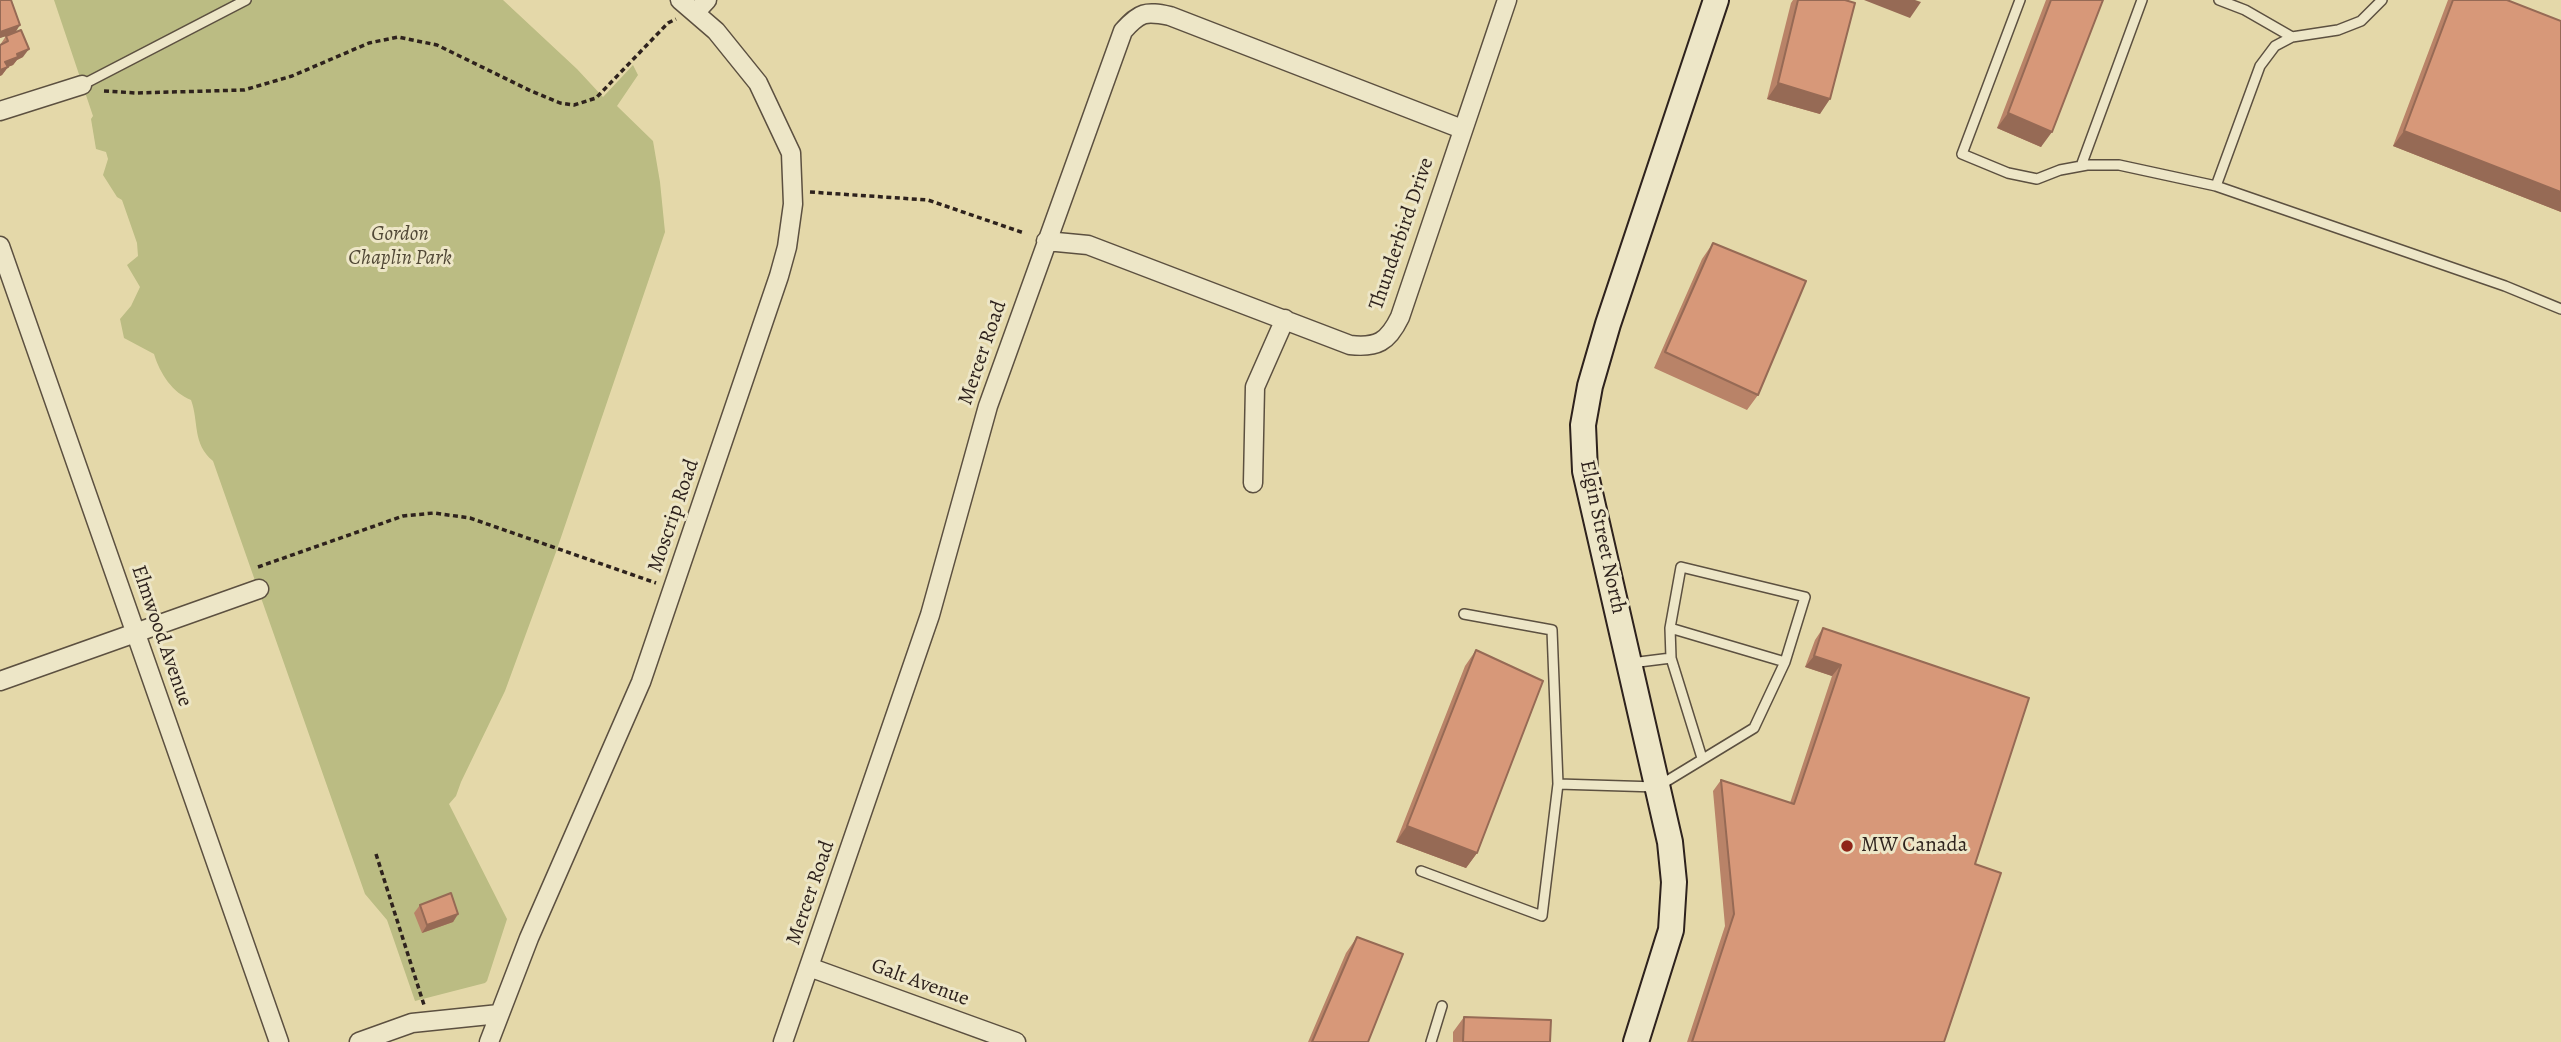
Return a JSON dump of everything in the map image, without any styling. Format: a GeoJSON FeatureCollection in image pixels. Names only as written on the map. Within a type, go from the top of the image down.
{"type":"FeatureCollection","features":[{"type":"Feature","properties":{"kind":"street","name":"Moscrip Road"},"geometry":{"type":"LineString","coordinates":[[489,1042],[528,938],[629,711],[673,589],[787,247],[794,190],[791,153],[758,83],[701,7],[681,0]]}},
{"type":"Feature","properties":{"kind":"street","name":"Thunderbird Drive"},"geometry":{"type":"LineString","coordinates":[[1046,241],[1088,245],[1350,345],[1369,347],[1385,339],[1400,317],[1507,0]]}},
{"type":"Feature","properties":{"kind":"street","name":"Elgin Street North"},"geometry":{"type":"LineString","coordinates":[[1636,1042],[1671,930],[1674,882],[1670,842],[1585,471],[1583,425],[1590,386],[1608,324],[1716,0]]}},
{"type":"Feature","properties":{"kind":"street","name":"Mercer Road"},"geometry":{"type":"LineString","coordinates":[[783,1042],[930,615],[988,406],[1123,31],[1135,18],[1149,12],[1170,16],[1462,129]]}},
{"type":"Feature","properties":{"kind":"street"},"geometry":{"type":"LineString","coordinates":[[0,111],[82,85]]}},
{"type":"Feature","properties":{"kind":"street","name":"Elmwood Avenue"},"geometry":{"type":"LineString","coordinates":[[0,246],[279,1042]]}},
{"type":"Feature","properties":{"kind":"street"},"geometry":{"type":"LineString","coordinates":[[1253,483],[1255,387],[1285,319]]}},
{"type":"Feature","properties":{"kind":"street"},"geometry":{"type":"LineString","coordinates":[[0,681],[259,589]]}},
{"type":"Feature","properties":{"kind":"street","name":"Galt Avenue"},"geometry":{"type":"LineString","coordinates":[[809,967],[1016,1042]]}},
{"type":"Feature","properties":{"kind":"street"},"geometry":{"type":"LineString","coordinates":[[359,1042],[412,1023],[499,1014]]}},
{"type":"Feature","properties":{"kind":"lane"},"geometry":{"type":"LineString","coordinates":[[82,85],[246,0]]}},
{"type":"Feature","properties":{"kind":"lane"},"geometry":{"type":"LineString","coordinates":[[2020,0],[1962,154],[2008,173],[2037,178],[2081,166],[2119,166],[2216,186],[2505,286],[2561,309]]}},
{"type":"Feature","properties":{"kind":"lane"},"geometry":{"type":"LineString","coordinates":[[2081,166],[2142,0]]}},
{"type":"Feature","properties":{"kind":"lane"},"geometry":{"type":"LineString","coordinates":[[2220,0],[2245,10],[2291,37]]}},
{"type":"Feature","properties":{"kind":"lane"},"geometry":{"type":"LineString","coordinates":[[2216,186],[2260,66],[2275,46],[2291,37],[2338,30],[2361,21],[2382,0]]}},
{"type":"Feature","properties":{"kind":"lane"},"geometry":{"type":"LineString","coordinates":[[1558,784],[1657,787],[1754,728],[1785,662],[1805,597],[1681,566],[1670,628],[1671,658],[1702,758]]}},
{"type":"Feature","properties":{"kind":"lane"},"geometry":{"type":"LineString","coordinates":[[1421,871],[1542,916],[1558,784],[1552,630],[1464,614]]}},
{"type":"Feature","properties":{"kind":"lane"},"geometry":{"type":"LineString","coordinates":[[1670,628],[1785,662]]}},
{"type":"Feature","properties":{"kind":"lane"},"geometry":{"type":"LineString","coordinates":[[1629,663],[1671,658]]}},
{"type":"Feature","properties":{"kind":"lane"},"geometry":{"type":"LineString","coordinates":[[1431,1042],[1442,1006]]}},
{"type":"Feature","properties":{"kind":"path"},"geometry":{"type":"LineString","coordinates":[[100,90],[136,93],[244,90],[292,76],[369,43],[398,37],[437,45],[531,91],[560,103],[574,105],[596,98],[668,23],[701,7]]}},
{"type":"Feature","properties":{"kind":"path"},"geometry":{"type":"LineString","coordinates":[[794,190],[928,200],[1024,233]]}},
{"type":"Feature","properties":{"kind":"path"},"geometry":{"type":"LineString","coordinates":[[258,567],[403,516],[434,513],[470,518],[673,589]]}},
{"type":"Feature","properties":{"kind":"path"},"geometry":{"type":"LineString","coordinates":[[376,854],[429,1020]]}},
{"type":"Feature","properties":{"kind":"green space","name":"Gordon Chaplin Park"},"geometry":{"type":"Polygon","coordinates":[[[54,0],[503,0],[603,97],[633,65],[638,75],[617,106],[653,141],[665,232],[556,552],[505,691],[456,796],[449,804],[507,919],[485,983],[415,1001],[387,920],[365,894],[213,461],[199,440],[191,400],[178,393],[168,382],[154,354],[124,338],[120,319],[131,306],[140,287],[127,265],[138,256],[137,243],[122,200],[117,197],[103,175],[108,159],[106,152],[96,149],[91,119],[93,116],[54,0]]]}},
{"type":"Feature","properties":{"kind":"building"},"geometry":{"type":"Polygon","coordinates":[[[0,0],[11,0],[20,25],[0,32],[0,0]]]}},
{"type":"Feature","properties":{"kind":"building"},"geometry":{"type":"Polygon","coordinates":[[[1798,0],[1845,0],[1855,3],[1830,99],[1778,83],[1798,0]]]}},
{"type":"Feature","properties":{"kind":"building"},"geometry":{"type":"Polygon","coordinates":[[[2051,0],[2103,0],[2052,132],[2008,113],[2051,0]]]}},
{"type":"Feature","properties":{"kind":"building"},"geometry":{"type":"Polygon","coordinates":[[[2453,0],[2507,0],[2561,21],[2561,192],[2404,131],[2453,0]]]}},
{"type":"Feature","properties":{"kind":"building"},"geometry":{"type":"Polygon","coordinates":[[[21,30],[29,49],[5,62],[8,67],[0,70],[0,45],[8,41],[6,36],[21,30]]]}},
{"type":"Feature","properties":{"kind":"building"},"geometry":{"type":"Polygon","coordinates":[[[1713,243],[1806,281],[1758,395],[1665,352],[1713,243]]]}},
{"type":"Feature","properties":{"kind":"building","name":"MW Canada"},"geometry":{"type":"Polygon","coordinates":[[[1823,628],[2029,698],[1975,864],[2001,873],[1944,1042],[1692,1042],[1734,914],[1721,780],[1794,804],[1841,665],[1814,656],[1823,628]]]}},
{"type":"Feature","properties":{"kind":"building"},"geometry":{"type":"Polygon","coordinates":[[[1476,650],[1543,681],[1477,853],[1407,826],[1476,650]]]}},
{"type":"Feature","properties":{"kind":"building"},"geometry":{"type":"Polygon","coordinates":[[[451,893],[458,914],[427,925],[420,905],[451,893]]]}},
{"type":"Feature","properties":{"kind":"building"},"geometry":{"type":"Polygon","coordinates":[[[1357,937],[1403,954],[1368,1042],[1312,1042],[1357,937]]]}},
{"type":"Feature","properties":{"kind":"building"},"geometry":{"type":"Polygon","coordinates":[[[1464,1017],[1551,1020],[1550,1042],[1463,1042],[1464,1017]]]}},
{"type":"Feature","properties":{"kind":"place","name":"MW Canada"},"geometry":{"type":"Point","coordinates":[1847,846]}}]}
